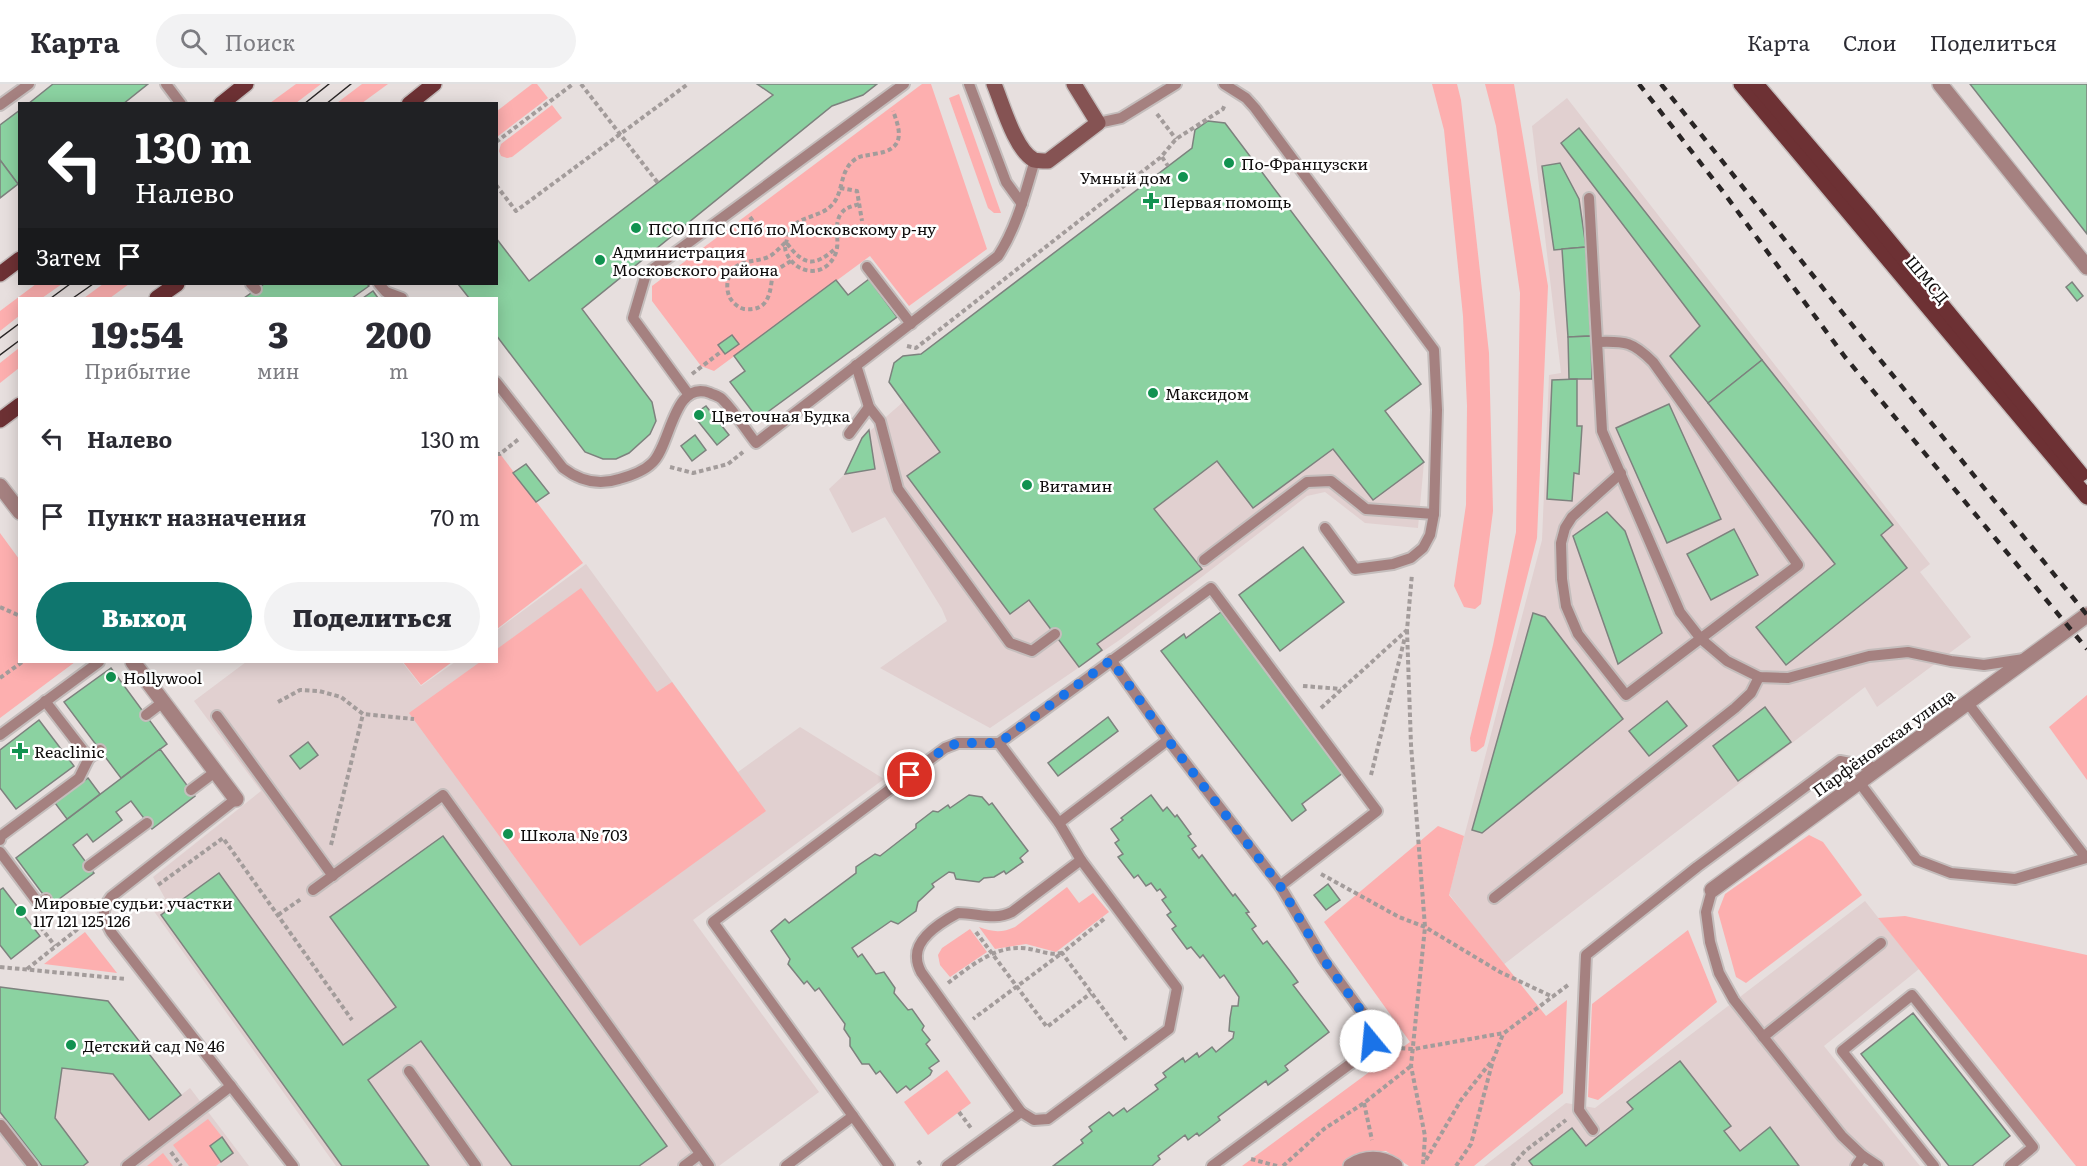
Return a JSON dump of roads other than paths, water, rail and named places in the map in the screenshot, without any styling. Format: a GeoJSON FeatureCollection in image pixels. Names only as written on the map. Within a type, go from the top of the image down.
{"type":"FeatureCollection","features":[{"type":"Feature","properties":{"kind":"main road"},"geometry":{"type":"LineString","coordinates":[[224,102],[246,84]]}},
{"type":"Feature","properties":{"kind":"main road"},"geometry":{"type":"LineString","coordinates":[[412,102],[434,84]]}},
{"type":"Feature","properties":{"kind":"main road","name":"ШМСД"},"geometry":{"type":"LineString","coordinates":[[1741,84],[2087,497]]}},
{"type":"Feature","properties":{"kind":"main road","name":"ШМСД"},"geometry":{"type":"LineString","coordinates":[[1756,84],[2087,481]]}},
{"type":"Feature","properties":{"kind":"main road"},"geometry":{"type":"LineString","coordinates":[[0,274],[18,260]]}},
{"type":"Feature","properties":{"kind":"main road"},"geometry":{"type":"LineString","coordinates":[[158,297],[176,285]]}},
{"type":"Feature","properties":{"kind":"main road"},"geometry":{"type":"LineString","coordinates":[[0,420],[18,406]]}},
{"type":"Feature","properties":{"kind":"street"},"geometry":{"type":"LineString","coordinates":[[994,84],[1014,133],[1024,150],[1035,160],[1048,161],[1098,123],[1074,84]]}},
{"type":"Feature","properties":{"kind":"street"},"geometry":{"type":"LineString","coordinates":[[1940,84],[2087,267]]}},
{"type":"Feature","properties":{"kind":"street"},"geometry":{"type":"LineString","coordinates":[[0,486],[18,509]]}},
{"type":"Feature","properties":{"kind":"street","name":"Парфёновская улица"},"geometry":{"type":"LineString","coordinates":[[1712,890],[2081,619]]}},
{"type":"Feature","properties":{"kind":"street"},"geometry":{"type":"LineString","coordinates":[[134,663],[236,799]]}},
{"type":"Feature","properties":{"kind":"street"},"geometry":{"type":"LineString","coordinates":[[1351,1166],[1359,1161],[1376,1159],[1395,1166]]}},
{"type":"Feature","properties":{"kind":"lane"},"geometry":{"type":"LineString","coordinates":[[0,105],[28,84]]}},
{"type":"Feature","properties":{"kind":"lane"},"geometry":{"type":"LineString","coordinates":[[166,84],[180,102]]}},
{"type":"Feature","properties":{"kind":"lane"},"geometry":{"type":"LineString","coordinates":[[689,395],[633,318],[646,274],[904,84]]}},
{"type":"Feature","properties":{"kind":"lane"},"geometry":{"type":"LineString","coordinates":[[969,84],[1006,182],[1022,204]]}},
{"type":"Feature","properties":{"kind":"lane"},"geometry":{"type":"LineString","coordinates":[[1098,123],[1121,118],[1176,84]]}},
{"type":"Feature","properties":{"kind":"lane"},"geometry":{"type":"LineString","coordinates":[[1224,84],[1246,98],[1256,108],[1434,350],[1437,410],[1434,514],[1430,535],[1423,548],[1411,558],[1393,564],[1355,569],[1326,528]]}},
{"type":"Feature","properties":{"kind":"lane"},"geometry":{"type":"LineString","coordinates":[[498,385],[563,468],[577,478],[594,482],[614,481],[632,475],[653,463],[668,435],[677,407],[689,395],[703,390],[720,397],[756,443],[998,256],[1007,243],[1035,160]]}},
{"type":"Feature","properties":{"kind":"lane"},"geometry":{"type":"LineString","coordinates":[[1589,198],[1602,431],[1680,612],[1701,639],[1727,661],[1759,677],[1788,678],[1869,657],[1908,652],[1984,665],[2025,659]]}},
{"type":"Feature","properties":{"kind":"lane"},"geometry":{"type":"LineString","coordinates":[[867,267],[911,324]]}},
{"type":"Feature","properties":{"kind":"lane"},"geometry":{"type":"LineString","coordinates":[[380,285],[386,292],[399,297]]}},
{"type":"Feature","properties":{"kind":"lane"},"geometry":{"type":"LineString","coordinates":[[1598,342],[1620,341],[1638,347],[1653,362],[1798,565],[1626,695],[1578,634],[1566,606],[1562,579],[1561,543],[1565,528],[1572,517],[1621,473]]}},
{"type":"Feature","properties":{"kind":"lane"},"geometry":{"type":"LineString","coordinates":[[856,365],[869,407],[880,421],[898,489],[1010,643],[1032,651],[1055,634]]}},
{"type":"Feature","properties":{"kind":"lane"},"geometry":{"type":"LineString","coordinates":[[849,434],[869,407]]}},
{"type":"Feature","properties":{"kind":"lane"},"geometry":{"type":"LineString","coordinates":[[1204,560],[1307,482],[1331,481],[1366,509],[1434,514]]}},
{"type":"Feature","properties":{"kind":"lane"},"geometry":{"type":"LineString","coordinates":[[889,1166],[712,921],[945,748],[958,743],[999,743],[1211,588],[1377,811],[1280,886]]}},
{"type":"Feature","properties":{"kind":"lane"},"geometry":{"type":"LineString","coordinates":[[1111,660],[1168,740],[1280,886],[1324,960],[1364,1015],[1371,1029],[1371,1041],[1365,1053],[1212,1166]]}},
{"type":"Feature","properties":{"kind":"lane"},"geometry":{"type":"LineString","coordinates":[[0,735],[98,663]]}},
{"type":"Feature","properties":{"kind":"lane"},"geometry":{"type":"LineString","coordinates":[[1494,898],[1735,708],[1751,693],[1759,677]]}},
{"type":"Feature","properties":{"kind":"lane"},"geometry":{"type":"LineString","coordinates":[[45,701],[89,758]]}},
{"type":"Feature","properties":{"kind":"lane"},"geometry":{"type":"LineString","coordinates":[[146,715],[164,702]]}},
{"type":"Feature","properties":{"kind":"lane"},"geometry":{"type":"LineString","coordinates":[[1859,782],[1917,860],[1951,873],[2015,879],[2086,858],[1967,702]]}},
{"type":"Feature","properties":{"kind":"lane"},"geometry":{"type":"LineString","coordinates":[[217,716],[333,876]]}},
{"type":"Feature","properties":{"kind":"lane"},"geometry":{"type":"LineString","coordinates":[[1059,823],[1168,740]]}},
{"type":"Feature","properties":{"kind":"lane"},"geometry":{"type":"LineString","coordinates":[[999,743],[1059,823],[1081,860],[1177,988],[1169,1029],[1048,1119],[1034,1120],[1021,1112],[921,972],[916,959],[918,946],[950,918],[962,913],[992,917],[1012,912],[1081,860]]}},
{"type":"Feature","properties":{"kind":"lane"},"geometry":{"type":"LineString","coordinates":[[0,837],[79,778],[89,758],[100,750]]}},
{"type":"Feature","properties":{"kind":"lane"},"geometry":{"type":"LineString","coordinates":[[1593,1130],[1579,1110],[1586,956],[1697,867],[1840,761],[1877,768]]}},
{"type":"Feature","properties":{"kind":"lane"},"geometry":{"type":"LineString","coordinates":[[191,790],[215,772]]}},
{"type":"Feature","properties":{"kind":"lane"},"geometry":{"type":"LineString","coordinates":[[314,890],[443,795],[709,1166]]}},
{"type":"Feature","properties":{"kind":"lane"},"geometry":{"type":"LineString","coordinates":[[236,799],[111,897],[105,906],[104,918],[118,941],[293,1166]]}},
{"type":"Feature","properties":{"kind":"lane"},"geometry":{"type":"LineString","coordinates":[[89,866],[147,823]]}},
{"type":"Feature","properties":{"kind":"lane"},"geometry":{"type":"LineString","coordinates":[[0,852],[39,904],[46,898]]}},
{"type":"Feature","properties":{"kind":"lane"},"geometry":{"type":"LineString","coordinates":[[1712,890],[1706,912],[1710,942],[1719,973],[1734,1000],[1842,1136],[1863,1156],[1878,1166]]}},
{"type":"Feature","properties":{"kind":"lane"},"geometry":{"type":"LineString","coordinates":[[1763,1037],[1881,944]]}},
{"type":"Feature","properties":{"kind":"lane"},"geometry":{"type":"LineString","coordinates":[[1934,1166],[1842,1051],[1912,995],[2033,1147],[2010,1166]]}},
{"type":"Feature","properties":{"kind":"lane"},"geometry":{"type":"LineString","coordinates":[[409,1071],[476,1166]]}},
{"type":"Feature","properties":{"kind":"lane"},"geometry":{"type":"LineString","coordinates":[[127,1166],[231,1086]]}},
{"type":"Feature","properties":{"kind":"lane"},"geometry":{"type":"LineString","coordinates":[[947,1166],[1021,1112]]}},
{"type":"Feature","properties":{"kind":"lane"},"geometry":{"type":"LineString","coordinates":[[786,1166],[853,1116]]}},
{"type":"Feature","properties":{"kind":"lane"},"geometry":{"type":"LineString","coordinates":[[1,1125],[33,1166]]}},
{"type":"Feature","properties":{"kind":"lane"},"geometry":{"type":"LineString","coordinates":[[684,1166],[700,1154]]}},
{"type":"Feature","properties":{"kind":"lane"},"geometry":{"type":"LineString","coordinates":[[1856,1166],[1863,1156]]}},
{"type":"Feature","properties":{"kind":"tram line"},"geometry":{"type":"LineString","coordinates":[[306,102],[329,84]]}},
{"type":"Feature","properties":{"kind":"tram line"},"geometry":{"type":"LineString","coordinates":[[328,102],[351,84]]}},
{"type":"Feature","properties":{"kind":"tram line"},"geometry":{"type":"LineString","coordinates":[[52,297],[69,285]]}},
{"type":"Feature","properties":{"kind":"tram line"},"geometry":{"type":"LineString","coordinates":[[74,297],[92,285]]}},
{"type":"Feature","properties":{"kind":"tram line"},"geometry":{"type":"LineString","coordinates":[[0,338],[18,324]]}},
{"type":"Feature","properties":{"kind":"tram line"},"geometry":{"type":"LineString","coordinates":[[0,355],[18,342]]}},
{"type":"Feature","properties":{"kind":"railway"},"geometry":{"type":"LineString","coordinates":[[1639,84],[1724,193],[1845,357],[2087,649]]}},
{"type":"Feature","properties":{"kind":"railway"},"geometry":{"type":"LineString","coordinates":[[1661,84],[2087,615]]}},
{"type":"Feature","properties":{"kind":"place","name":"По-Французски"},"geometry":{"type":"Point","coordinates":[1229,163]}},
{"type":"Feature","properties":{"kind":"place","name":"Умный дом"},"geometry":{"type":"Point","coordinates":[1183,177]}},
{"type":"Feature","properties":{"kind":"place","name":"Первая помощь"},"geometry":{"type":"Point","coordinates":[1151,201]}},
{"type":"Feature","properties":{"kind":"place","name":"ПСО ППС СПб по Московскому р-ну"},"geometry":{"type":"Point","coordinates":[636,228]}},
{"type":"Feature","properties":{"kind":"place","name":"Администрация Московского района"},"geometry":{"type":"Point","coordinates":[600,260]}},
{"type":"Feature","properties":{"kind":"place","name":"Максидом"},"geometry":{"type":"Point","coordinates":[1153,393]}},
{"type":"Feature","properties":{"kind":"place","name":"Цветочная Будка"},"geometry":{"type":"Point","coordinates":[699,415]}},
{"type":"Feature","properties":{"kind":"place","name":"Витамин"},"geometry":{"type":"Point","coordinates":[1027,485]}},
{"type":"Feature","properties":{"kind":"place","name":"Hollywool"},"geometry":{"type":"Point","coordinates":[111,677]}},
{"type":"Feature","properties":{"kind":"place","name":"Reaclinic"},"geometry":{"type":"Point","coordinates":[20,751]}},
{"type":"Feature","properties":{"kind":"place","name":"Школа № 703"},"geometry":{"type":"Point","coordinates":[508,834]}},
{"type":"Feature","properties":{"kind":"place","name":"Мировые судьи: участки 117 121 125 126"},"geometry":{"type":"Point","coordinates":[21,911]}},
{"type":"Feature","properties":{"kind":"place","name":"Детский сад № 46"},"geometry":{"type":"Point","coordinates":[71,1045]}}]}
